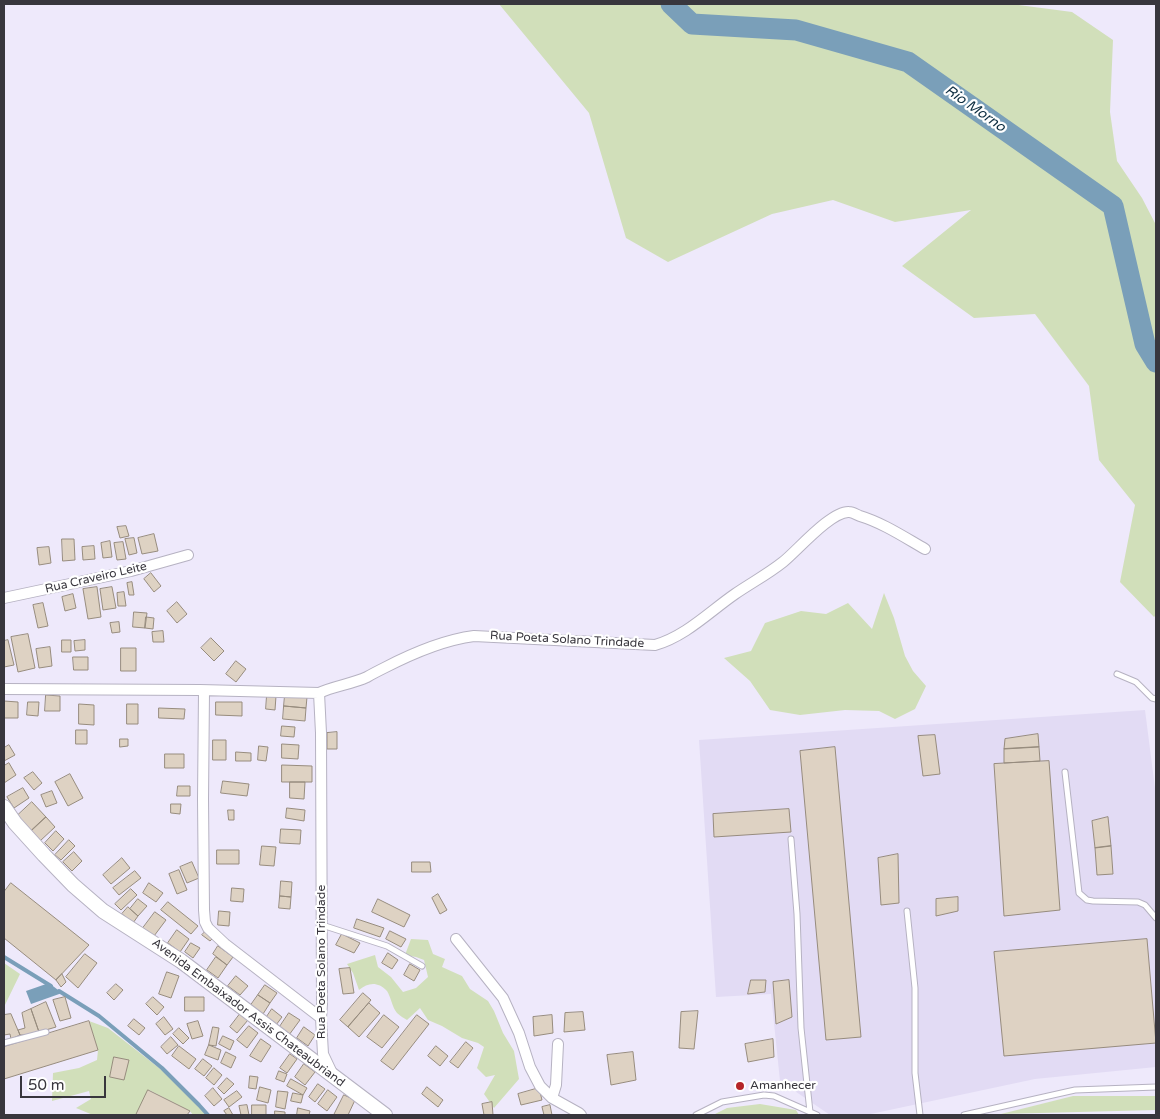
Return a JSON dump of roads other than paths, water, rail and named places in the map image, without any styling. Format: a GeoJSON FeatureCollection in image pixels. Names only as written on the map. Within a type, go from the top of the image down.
{"type":"FeatureCollection","features":[{"type":"Feature","properties":{"kind":"main road","name":"Avenida Embaixador Assis Chateaubriand"},"geometry":{"type":"LineString","coordinates":[[4,807],[15,823],[44,855],[73,885],[103,911],[181,961],[385,1115]]}},
{"type":"Feature","properties":{"kind":"street","name":"Rua Poeta Solano Trindade"},"geometry":{"type":"LineString","coordinates":[[4,689],[319,693],[365,678],[434,646],[458,638],[474,636],[655,644],[668,641],[694,625],[783,562],[827,522],[838,515],[848,512],[865,517],[925,549]]}},
{"type":"Feature","properties":{"kind":"street","name":"Rua Craveiro Leite"},"geometry":{"type":"LineString","coordinates":[[4,598],[131,571],[188,555]]}},
{"type":"Feature","properties":{"kind":"street"},"geometry":{"type":"LineString","coordinates":[[204,691],[202,799],[205,922],[208,928],[225,944],[321,1018]]}},
{"type":"Feature","properties":{"kind":"street","name":"Rua Poeta Solano Trindade"},"geometry":{"type":"LineString","coordinates":[[319,693],[322,733],[321,1018],[323,1054],[335,1078]]}},
{"type":"Feature","properties":{"kind":"street"},"geometry":{"type":"LineString","coordinates":[[456,940],[503,998],[519,1033],[530,1067],[540,1086],[552,1098],[579,1112],[581,1115]]}},
{"type":"Feature","properties":{"kind":"street"},"geometry":{"type":"LineString","coordinates":[[552,1098],[556,1085],[558,1044]]}},
{"type":"Feature","properties":{"kind":"lane"},"geometry":{"type":"LineString","coordinates":[[1117,674],[1136,682],[1152,698],[1156,698]]}},
{"type":"Feature","properties":{"kind":"lane"},"geometry":{"type":"LineString","coordinates":[[1065,772],[1079,893],[1087,900],[1093,901],[1142,902],[1156,918]]}},
{"type":"Feature","properties":{"kind":"lane"},"geometry":{"type":"LineString","coordinates":[[791,839],[797,914],[800,1028],[810,1112]]}},
{"type":"Feature","properties":{"kind":"lane"},"geometry":{"type":"LineString","coordinates":[[907,911],[915,988],[915,1073],[920,1115]]}},
{"type":"Feature","properties":{"kind":"lane"},"geometry":{"type":"LineString","coordinates":[[322,924],[387,946],[422,966]]}},
{"type":"Feature","properties":{"kind":"lane"},"geometry":{"type":"LineString","coordinates":[[4,1043],[46,1032]]}},
{"type":"Feature","properties":{"kind":"lane"},"geometry":{"type":"LineString","coordinates":[[964,1115],[1075,1090],[1156,1087]]}},
{"type":"Feature","properties":{"kind":"lane"},"geometry":{"type":"LineString","coordinates":[[696,1115],[722,1102],[764,1095],[774,1096],[817,1115]]}},
{"type":"Feature","properties":{"kind":"water"},"geometry":{"type":"Polygon","coordinates":[[[49,983],[62,993],[31,1004],[26,991],[49,983]]]}},
{"type":"Feature","properties":{"kind":"waterway","name":"Rio Morno"},"geometry":{"type":"LineString","coordinates":[[671,4],[692,24],[796,30],[908,62],[1113,206],[1145,344],[1156,362]]}},
{"type":"Feature","properties":{"kind":"waterway"},"geometry":{"type":"LineString","coordinates":[[4,957],[51,986]]}},
{"type":"Feature","properties":{"kind":"waterway"},"geometry":{"type":"LineString","coordinates":[[59,991],[99,1016],[162,1068],[208,1115]]}},
{"type":"Feature","properties":{"kind":"place","name":"Amanhecer"},"geometry":{"type":"Point","coordinates":[740,1086]}}]}
